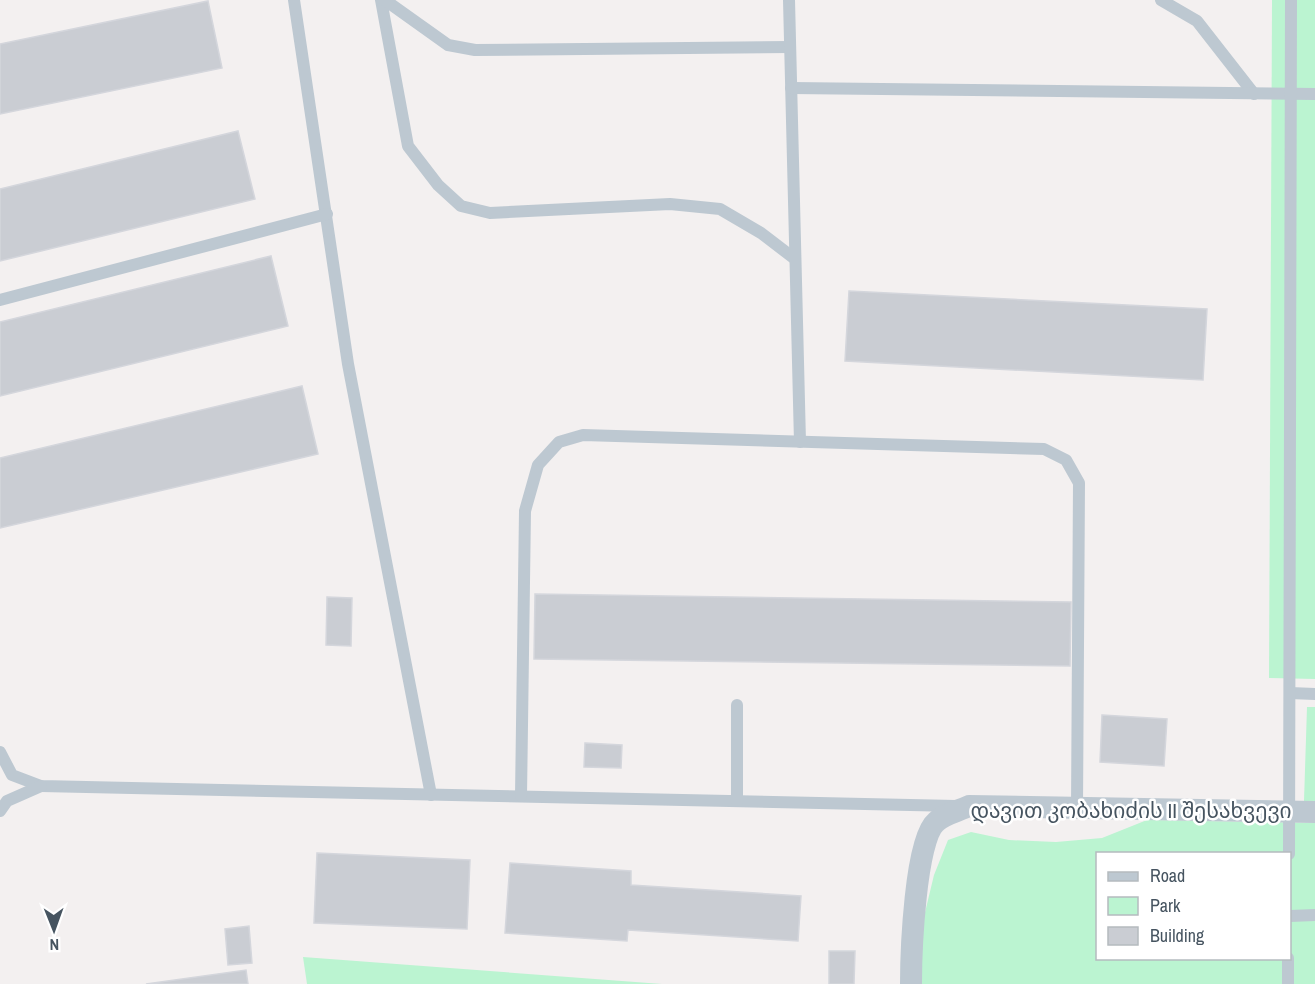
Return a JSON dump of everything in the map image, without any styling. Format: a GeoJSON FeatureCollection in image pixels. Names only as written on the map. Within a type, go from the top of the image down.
{"type":"FeatureCollection","features":[{"type":"Feature","properties":{"kind":"street","name":"დავით კობახიძის II შესახვევი"},"geometry":{"type":"LineString","coordinates":[[910,984],[912,927],[924,845],[935,822],[969,806],[1315,812]]}},
{"type":"Feature","properties":{"kind":"lane"},"geometry":{"type":"LineString","coordinates":[[294,0],[348,364],[431,795]]}},
{"type":"Feature","properties":{"kind":"lane"},"geometry":{"type":"LineString","coordinates":[[383,0],[448,45],[475,50],[790,47]]}},
{"type":"Feature","properties":{"kind":"lane"},"geometry":{"type":"LineString","coordinates":[[383,0],[408,146],[438,186],[462,206],[490,213],[670,204],[720,209],[761,233],[795,259]]}},
{"type":"Feature","properties":{"kind":"lane"},"geometry":{"type":"LineString","coordinates":[[789,0],[800,441]]}},
{"type":"Feature","properties":{"kind":"lane"},"geometry":{"type":"LineString","coordinates":[[1161,0],[1197,21],[1254,94]]}},
{"type":"Feature","properties":{"kind":"lane"},"geometry":{"type":"LineString","coordinates":[[1289,852],[1291,0]]}},
{"type":"Feature","properties":{"kind":"lane"},"geometry":{"type":"LineString","coordinates":[[791,88],[1315,94]]}},
{"type":"Feature","properties":{"kind":"lane"},"geometry":{"type":"LineString","coordinates":[[0,300],[327,214]]}},
{"type":"Feature","properties":{"kind":"lane"},"geometry":{"type":"LineString","coordinates":[[521,796],[525,512],[538,465],[559,442],[584,435],[1044,449],[1066,460],[1078,483],[1077,808]]}},
{"type":"Feature","properties":{"kind":"lane"},"geometry":{"type":"LineString","coordinates":[[1290,693],[1315,693]]}},
{"type":"Feature","properties":{"kind":"lane"},"geometry":{"type":"LineString","coordinates":[[737,705],[737,801]]}},
{"type":"Feature","properties":{"kind":"lane"},"geometry":{"type":"LineString","coordinates":[[0,752],[12,775],[40,786],[969,806]]}},
{"type":"Feature","properties":{"kind":"lane"},"geometry":{"type":"LineString","coordinates":[[0,811],[7,801],[40,786]]}},
{"type":"Feature","properties":{"kind":"lane"},"geometry":{"type":"LineString","coordinates":[[1291,916],[1315,915]]}},
{"type":"Feature","properties":{"kind":"lane"},"geometry":{"type":"LineString","coordinates":[[1288,960],[1288,984]]}},
{"type":"Feature","properties":{"kind":"green space"},"geometry":{"type":"Polygon","coordinates":[[[1272,0],[1315,0],[1315,679],[1269,678],[1272,0]]]}},
{"type":"Feature","properties":{"kind":"green space"},"geometry":{"type":"Polygon","coordinates":[[[1307,707],[1315,707],[1315,801],[1304,801],[1307,707]]]}},
{"type":"Feature","properties":{"kind":"green space"},"geometry":{"type":"Polygon","coordinates":[[[1147,820],[1315,823],[1315,984],[920,984],[921,929],[934,875],[948,840],[971,832],[1009,840],[1056,842],[1102,838],[1147,820]]]}},
{"type":"Feature","properties":{"kind":"green space"},"geometry":{"type":"Polygon","coordinates":[[[303,957],[662,984],[307,984],[303,957]]]}},
{"type":"Feature","properties":{"kind":"building"},"geometry":{"type":"Polygon","coordinates":[[[208,1],[222,68],[0,114],[0,44],[208,1]]]}},
{"type":"Feature","properties":{"kind":"building"},"geometry":{"type":"Polygon","coordinates":[[[238,131],[255,199],[0,261],[0,189],[238,131]]]}},
{"type":"Feature","properties":{"kind":"building"},"geometry":{"type":"Polygon","coordinates":[[[271,256],[288,326],[0,396],[0,322],[271,256]]]}},
{"type":"Feature","properties":{"kind":"building"},"geometry":{"type":"Polygon","coordinates":[[[849,291],[1207,309],[1203,380],[845,361],[849,291]]]}},
{"type":"Feature","properties":{"kind":"building"},"geometry":{"type":"Polygon","coordinates":[[[302,386],[318,454],[0,528],[0,458],[302,386]]]}},
{"type":"Feature","properties":{"kind":"building"},"geometry":{"type":"Polygon","coordinates":[[[535,594],[1071,602],[1070,666],[534,659],[535,594]]]}},
{"type":"Feature","properties":{"kind":"building"},"geometry":{"type":"Polygon","coordinates":[[[327,597],[352,598],[351,646],[326,645],[327,597]]]}},
{"type":"Feature","properties":{"kind":"building"},"geometry":{"type":"Polygon","coordinates":[[[1102,715],[1167,719],[1164,766],[1100,762],[1102,715]]]}},
{"type":"Feature","properties":{"kind":"building"},"geometry":{"type":"Polygon","coordinates":[[[585,743],[622,745],[621,768],[584,767],[585,743]]]}},
{"type":"Feature","properties":{"kind":"building"},"geometry":{"type":"Polygon","coordinates":[[[317,853],[470,860],[467,929],[314,923],[317,853]]]}},
{"type":"Feature","properties":{"kind":"building"},"geometry":{"type":"Polygon","coordinates":[[[510,863],[631,871],[631,885],[801,896],[798,941],[628,930],[627,941],[505,933],[510,863]]]}},
{"type":"Feature","properties":{"kind":"building"},"geometry":{"type":"Polygon","coordinates":[[[249,926],[252,963],[228,965],[225,929],[249,926]]]}},
{"type":"Feature","properties":{"kind":"building"},"geometry":{"type":"Polygon","coordinates":[[[829,951],[855,951],[854,984],[829,984],[829,951]]]}},
{"type":"Feature","properties":{"kind":"building"},"geometry":{"type":"Polygon","coordinates":[[[246,970],[248,984],[146,984],[246,970]]]}}]}
